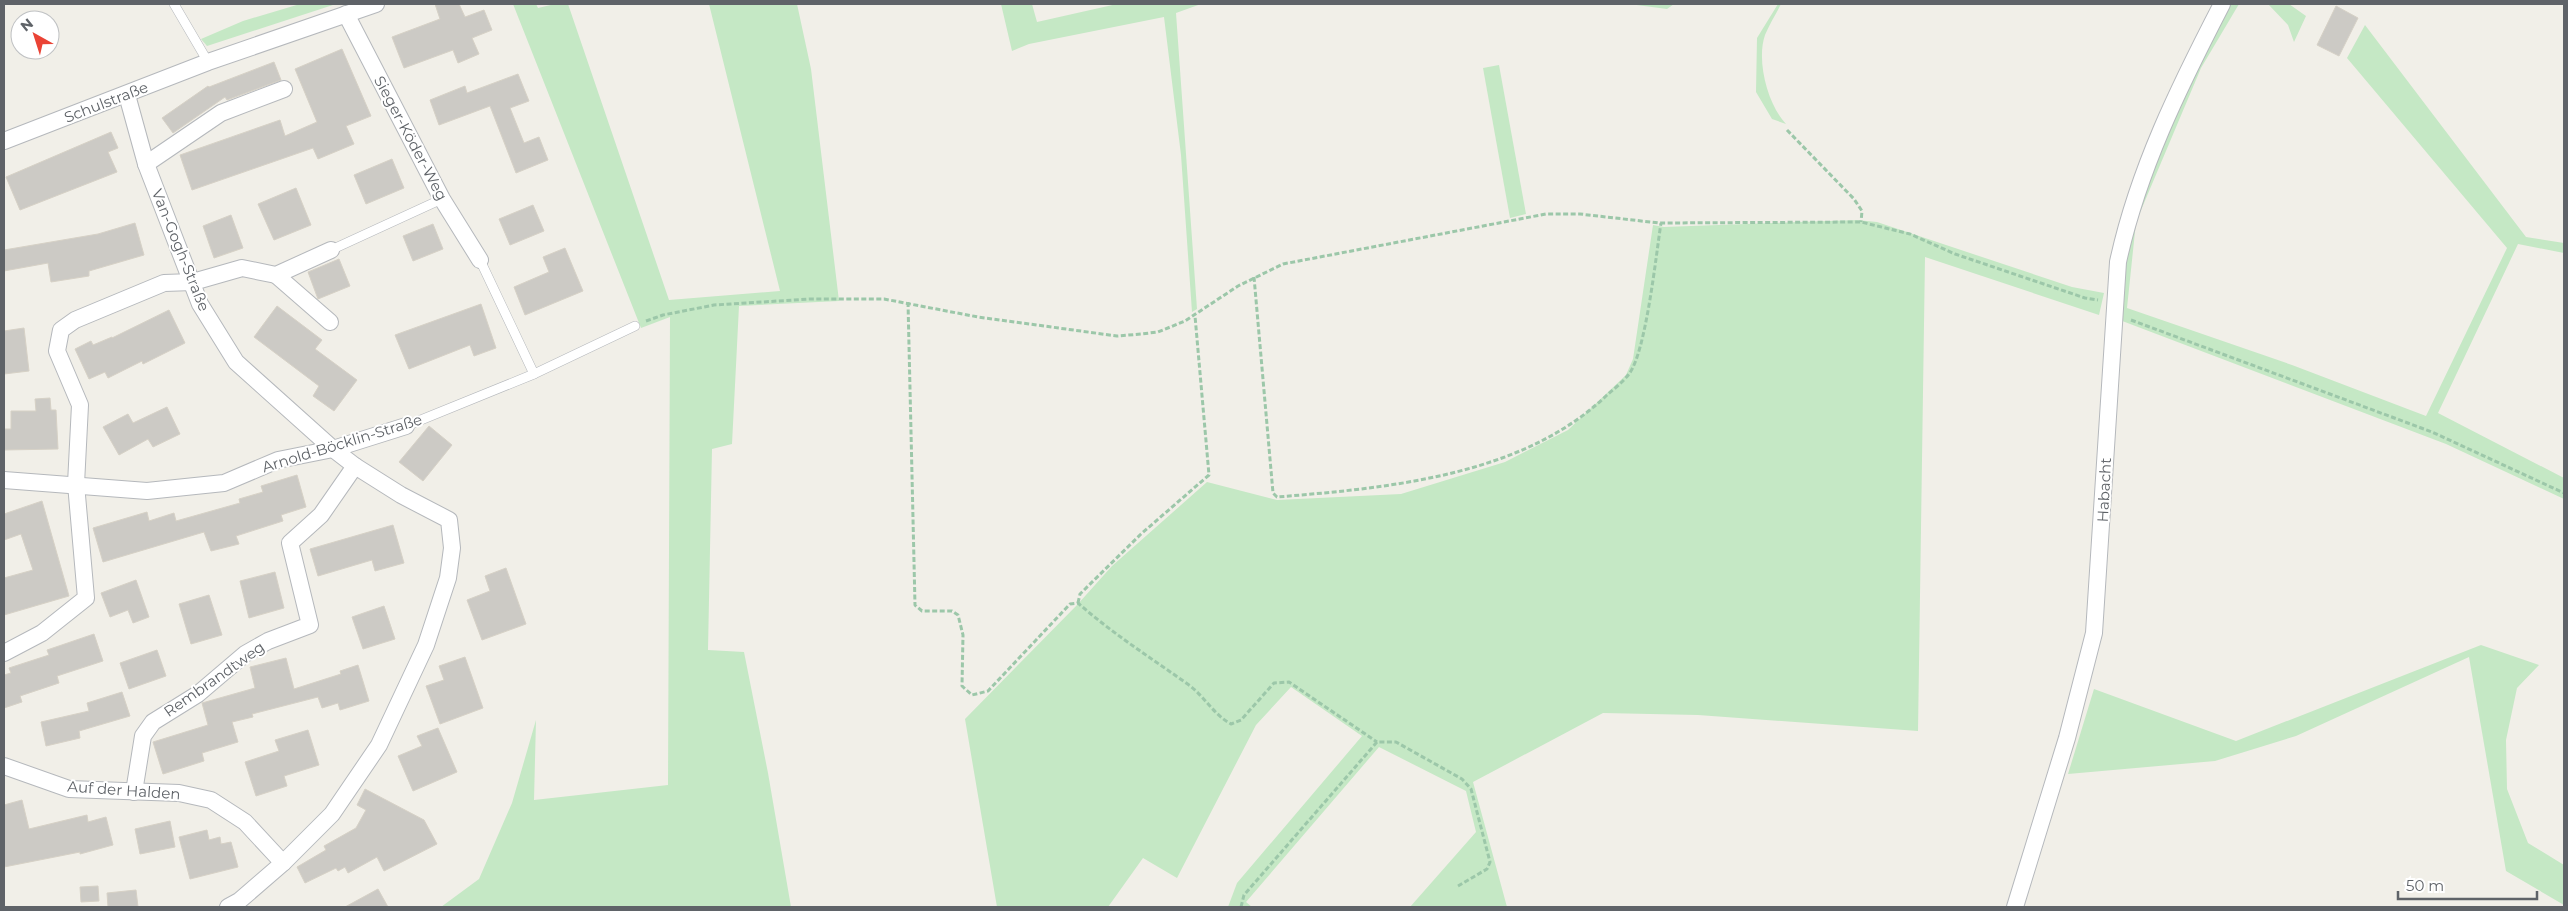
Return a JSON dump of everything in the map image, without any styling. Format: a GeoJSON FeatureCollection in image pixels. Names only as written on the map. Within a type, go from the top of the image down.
{"type":"FeatureCollection","features":[{"type":"Feature","properties":{"kind":"street","name":"Schulstraße"},"geometry":{"type":"LineString","coordinates":[[4,142],[208,62],[376,4]]}},
{"type":"Feature","properties":{"kind":"street","name":"Habacht"},"geometry":{"type":"LineString","coordinates":[[2015,907],[2067,738],[2094,632],[2118,262],[2128,219],[2145,167],[2186,74],[2222,4]]}},
{"type":"Feature","properties":{"kind":"street","name":"Sieger-Köder-Weg"},"geometry":{"type":"LineString","coordinates":[[346,14],[442,199],[480,260]]}},
{"type":"Feature","properties":{"kind":"street"},"geometry":{"type":"LineString","coordinates":[[146,164],[221,113],[284,89]]}},
{"type":"Feature","properties":{"kind":"street","name":"Van-Gogh-Straße"},"geometry":{"type":"LineString","coordinates":[[127,95],[146,164],[200,304],[236,362],[333,449],[355,466],[449,520],[452,548],[448,578],[426,645],[380,745],[332,814],[283,863]]}},
{"type":"Feature","properties":{"kind":"street"},"geometry":{"type":"LineString","coordinates":[[276,275],[330,250]]}},
{"type":"Feature","properties":{"kind":"street"},"geometry":{"type":"LineString","coordinates":[[4,653],[42,633],[86,598],[76,484],[80,405],[57,351],[61,330],[75,320],[164,283],[193,282],[242,268],[276,275],[330,322]]}},
{"type":"Feature","properties":{"kind":"street","name":"Arnold-Böcklin-Straße"},"geometry":{"type":"LineString","coordinates":[[4,480],[76,484],[147,491],[224,483],[278,460],[333,449],[406,426]]}},
{"type":"Feature","properties":{"kind":"street","name":"Rembrandtweg"},"geometry":{"type":"LineString","coordinates":[[134,792],[143,736],[153,722],[198,694],[245,654],[268,641],[310,625],[290,543],[321,515],[355,466]]}},
{"type":"Feature","properties":{"kind":"street","name":"Auf der Halden"},"geometry":{"type":"LineString","coordinates":[[5,771],[69,788],[179,793],[211,800],[245,822],[283,863]]}},
{"type":"Feature","properties":{"kind":"street"},"geometry":{"type":"LineString","coordinates":[[228,907],[239,901],[283,863]]}},
{"type":"Feature","properties":{"kind":"lane"},"geometry":{"type":"LineString","coordinates":[[174,4],[208,62]]}},
{"type":"Feature","properties":{"kind":"lane"},"geometry":{"type":"LineString","coordinates":[[330,250],[442,199]]}},
{"type":"Feature","properties":{"kind":"lane"},"geometry":{"type":"LineString","coordinates":[[480,260],[534,374]]}},
{"type":"Feature","properties":{"kind":"lane","name":"Arnold-Böcklin-Straße"},"geometry":{"type":"LineString","coordinates":[[406,426],[534,374],[635,326]]}},
{"type":"Feature","properties":{"kind":"path"},"geometry":{"type":"LineString","coordinates":[[1788,130],[1854,199],[1862,211],[1861,222]]}},
{"type":"Feature","properties":{"kind":"path"},"geometry":{"type":"LineString","coordinates":[[635,326],[663,315],[714,305],[810,299],[884,299],[908,302],[978,317],[1117,336],[1158,332],[1194,316],[1254,277],[1283,264],[1546,214],[1580,214],[1661,223],[1861,222],[1910,234],[1955,254],[2085,298],[2101,300],[2129,319],[2432,432],[2564,493]]}},
{"type":"Feature","properties":{"kind":"path"},"geometry":{"type":"LineString","coordinates":[[1254,277],[1273,493],[1277,497],[1374,489],[1457,471],[1533,446],[1571,425],[1600,402],[1630,374],[1640,348],[1661,223]]}},
{"type":"Feature","properties":{"kind":"path"},"geometry":{"type":"LineString","coordinates":[[908,302],[915,605],[922,611],[952,612],[958,615],[963,635],[962,686],[972,695],[988,691],[1070,604],[1078,603],[1102,624],[1191,687],[1218,717],[1231,724],[1241,720],[1274,683],[1289,682],[1377,742],[1396,742],[1462,779],[1471,789],[1490,862],[1487,869],[1458,886]]}},
{"type":"Feature","properties":{"kind":"path"},"geometry":{"type":"LineString","coordinates":[[1078,603],[1080,594],[1141,534],[1209,475],[1194,316]]}},
{"type":"Feature","properties":{"kind":"path"},"geometry":{"type":"LineString","coordinates":[[1241,907],[1244,895],[1377,742]]}},
{"type":"Feature","properties":{"kind":"green space"},"geometry":{"type":"Polygon","coordinates":[[[300,4],[336,4],[207,46],[201,39],[243,21],[300,4]]]}},
{"type":"Feature","properties":{"kind":"green space"},"geometry":{"type":"Polygon","coordinates":[[[513,4],[536,4],[538,8],[555,4],[568,4],[669,300],[780,291],[709,4],[797,4],[811,69],[839,301],[739,306],[732,444],[712,449],[708,650],[744,652],[768,773],[791,907],[441,907],[479,879],[512,803],[536,720],[534,800],[668,785],[670,317],[641,328],[513,4]]]}},
{"type":"Feature","properties":{"kind":"green space"},"geometry":{"type":"Polygon","coordinates":[[[1001,4],[1032,4],[1037,22],[1117,4],[1201,4],[1176,13],[1197,309],[1192,312],[1181,155],[1164,17],[1029,44],[1012,51],[1001,4]]]}},
{"type":"Feature","properties":{"kind":"green space"},"geometry":{"type":"Polygon","coordinates":[[[1629,4],[1674,4],[1667,9],[1629,4]]]}},
{"type":"Feature","properties":{"kind":"green space"},"geometry":{"type":"Polygon","coordinates":[[[1778,4],[1781,4],[1765,35],[1762,57],[1765,82],[1769,94],[1774,106],[1786,124],[1772,119],[1756,92],[1757,38],[1778,4]]]}},
{"type":"Feature","properties":{"kind":"green space"},"geometry":{"type":"Polygon","coordinates":[[[2226,4],[2239,4],[2201,68],[2136,222],[2127,308],[2292,365],[2426,416],[2507,248],[2347,58],[2365,25],[2526,237],[2564,243],[2564,253],[2518,244],[2438,413],[2564,478],[2564,499],[2446,444],[2117,319],[2126,250],[2136,210],[2167,132],[2226,4]]]}},
{"type":"Feature","properties":{"kind":"green space"},"geometry":{"type":"Polygon","coordinates":[[[2268,4],[2289,4],[2306,16],[2294,42],[2288,25],[2268,4]]]}},
{"type":"Feature","properties":{"kind":"green space"},"geometry":{"type":"Polygon","coordinates":[[[1499,65],[1526,214],[1510,218],[1483,68],[1499,65]]]}},
{"type":"Feature","properties":{"kind":"green space"},"geometry":{"type":"Polygon","coordinates":[[[1857,220],[1877,222],[2072,287],[2104,293],[2099,315],[1925,257],[1918,731],[1698,715],[1603,713],[1473,782],[1507,907],[1410,907],[1476,832],[1466,791],[1379,747],[1246,902],[1252,907],[1228,907],[1237,883],[1362,736],[1291,687],[1256,725],[1177,878],[1143,858],[1108,907],[997,907],[965,719],[1077,605],[1112,566],[1207,482],[1277,500],[1401,494],[1505,462],[1568,430],[1626,375],[1633,359],[1653,225],[1664,227],[1857,220]]]}},
{"type":"Feature","properties":{"kind":"green space"},"geometry":{"type":"Polygon","coordinates":[[[2481,645],[2539,665],[2517,688],[2506,740],[2507,789],[2528,843],[2564,865],[2564,905],[2506,871],[2469,657],[2296,736],[2215,761],[2068,774],[2094,689],[2236,741],[2481,645]]]}},
{"type":"Feature","properties":{"kind":"building"},"geometry":{"type":"Polygon","coordinates":[[[435,4],[459,4],[465,17],[484,10],[492,30],[472,38],[479,54],[458,63],[453,50],[404,68],[392,37],[440,19],[435,4]]]}},
{"type":"Feature","properties":{"kind":"building"},"geometry":{"type":"Polygon","coordinates":[[[2336,6],[2358,18],[2339,56],[2317,45],[2336,6]]]}},
{"type":"Feature","properties":{"kind":"building"},"geometry":{"type":"Polygon","coordinates":[[[342,49],[371,116],[346,126],[354,144],[318,159],[313,148],[192,190],[180,155],[280,120],[285,136],[317,122],[295,69],[342,49]]]}},
{"type":"Feature","properties":{"kind":"building"},"geometry":{"type":"Polygon","coordinates":[[[274,62],[281,80],[227,100],[225,97],[173,133],[162,118],[208,86],[274,62]]]}},
{"type":"Feature","properties":{"kind":"building"},"geometry":{"type":"Polygon","coordinates":[[[518,74],[529,101],[510,108],[524,143],[539,137],[548,160],[516,173],[490,106],[439,125],[430,100],[465,86],[467,93],[518,74]]]}},
{"type":"Feature","properties":{"kind":"building"},"geometry":{"type":"Polygon","coordinates":[[[111,132],[118,148],[108,152],[117,172],[20,210],[6,177],[111,132]]]}},
{"type":"Feature","properties":{"kind":"building"},"geometry":{"type":"Polygon","coordinates":[[[392,159],[404,188],[366,204],[354,175],[392,159]]]}},
{"type":"Feature","properties":{"kind":"building"},"geometry":{"type":"Polygon","coordinates":[[[296,188],[311,225],[274,240],[258,204],[296,188]]]}},
{"type":"Feature","properties":{"kind":"building"},"geometry":{"type":"Polygon","coordinates":[[[533,205],[544,231],[510,245],[499,219],[533,205]]]}},
{"type":"Feature","properties":{"kind":"building"},"geometry":{"type":"Polygon","coordinates":[[[231,215],[243,248],[214,258],[203,226],[231,215]]]}},
{"type":"Feature","properties":{"kind":"building"},"geometry":{"type":"Polygon","coordinates":[[[135,223],[144,255],[89,271],[89,276],[51,282],[48,263],[4,271],[4,250],[98,234],[135,223]]]}},
{"type":"Feature","properties":{"kind":"building"},"geometry":{"type":"Polygon","coordinates":[[[433,224],[443,249],[413,261],[403,236],[433,224]]]}},
{"type":"Feature","properties":{"kind":"building"},"geometry":{"type":"Polygon","coordinates":[[[565,248],[583,291],[525,315],[514,287],[549,272],[543,257],[565,248]]]}},
{"type":"Feature","properties":{"kind":"building"},"geometry":{"type":"Polygon","coordinates":[[[339,259],[350,286],[318,299],[308,272],[339,259]]]}},
{"type":"Feature","properties":{"kind":"building"},"geometry":{"type":"Polygon","coordinates":[[[481,304],[496,348],[474,356],[470,345],[409,369],[395,335],[481,304]]]}},
{"type":"Feature","properties":{"kind":"building"},"geometry":{"type":"Polygon","coordinates":[[[277,306],[322,340],[315,349],[357,380],[334,411],[313,396],[319,386],[254,337],[277,306]]]}},
{"type":"Feature","properties":{"kind":"building"},"geometry":{"type":"Polygon","coordinates":[[[169,310],[185,343],[143,364],[142,361],[108,378],[105,372],[89,379],[75,349],[91,341],[93,345],[112,338],[169,310]]]}},
{"type":"Feature","properties":{"kind":"building"},"geometry":{"type":"Polygon","coordinates":[[[24,328],[29,371],[4,374],[4,331],[24,328]]]}},
{"type":"Feature","properties":{"kind":"building"},"geometry":{"type":"Polygon","coordinates":[[[50,398],[51,410],[56,410],[58,449],[4,450],[4,429],[11,429],[11,411],[36,411],[35,399],[50,398]]]}},
{"type":"Feature","properties":{"kind":"building"},"geometry":{"type":"Polygon","coordinates":[[[167,407],[180,434],[153,447],[148,439],[119,455],[103,427],[128,414],[133,423],[167,407]]]}},
{"type":"Feature","properties":{"kind":"building"},"geometry":{"type":"Polygon","coordinates":[[[429,426],[452,445],[423,481],[399,462],[429,426]]]}},
{"type":"Feature","properties":{"kind":"building"},"geometry":{"type":"Polygon","coordinates":[[[297,475],[306,507],[281,515],[283,521],[236,536],[239,544],[211,551],[204,532],[103,562],[93,528],[147,512],[149,521],[174,513],[176,521],[240,503],[239,499],[263,492],[261,486],[297,475]]]}},
{"type":"Feature","properties":{"kind":"building"},"geometry":{"type":"Polygon","coordinates":[[[42,501],[69,596],[4,615],[4,578],[33,570],[21,534],[4,540],[4,514],[42,501]]]}},
{"type":"Feature","properties":{"kind":"building"},"geometry":{"type":"Polygon","coordinates":[[[393,525],[404,563],[375,571],[372,560],[318,576],[310,549],[393,525]]]}},
{"type":"Feature","properties":{"kind":"building"},"geometry":{"type":"Polygon","coordinates":[[[506,568],[526,624],[482,640],[467,600],[490,591],[485,576],[506,568]]]}},
{"type":"Feature","properties":{"kind":"building"},"geometry":{"type":"Polygon","coordinates":[[[275,572],[284,608],[249,618],[240,581],[275,572]]]}},
{"type":"Feature","properties":{"kind":"building"},"geometry":{"type":"Polygon","coordinates":[[[136,580],[149,617],[133,623],[128,610],[110,617],[101,593],[136,580]]]}},
{"type":"Feature","properties":{"kind":"building"},"geometry":{"type":"Polygon","coordinates":[[[209,595],[222,635],[191,644],[179,604],[209,595]]]}},
{"type":"Feature","properties":{"kind":"building"},"geometry":{"type":"Polygon","coordinates":[[[384,606],[395,639],[363,649],[352,617],[384,606]]]}},
{"type":"Feature","properties":{"kind":"building"},"geometry":{"type":"Polygon","coordinates":[[[94,634],[103,661],[57,676],[59,683],[20,696],[22,702],[4,708],[4,675],[11,673],[9,668],[49,655],[47,650],[94,634]]]}},
{"type":"Feature","properties":{"kind":"building"},"geometry":{"type":"Polygon","coordinates":[[[157,650],[166,676],[129,689],[120,663],[157,650]]]}},
{"type":"Feature","properties":{"kind":"building"},"geometry":{"type":"Polygon","coordinates":[[[465,657],[483,708],[440,724],[426,686],[444,680],[439,666],[465,657]]]}},
{"type":"Feature","properties":{"kind":"building"},"geometry":{"type":"Polygon","coordinates":[[[286,658],[294,689],[341,674],[340,671],[358,665],[369,701],[340,710],[338,703],[322,708],[318,697],[252,714],[253,717],[232,722],[238,742],[202,753],[204,761],[163,774],[153,742],[208,725],[202,703],[255,688],[250,667],[286,658]]]}},
{"type":"Feature","properties":{"kind":"building"},"geometry":{"type":"Polygon","coordinates":[[[122,692],[130,716],[79,731],[80,738],[46,746],[41,722],[89,711],[87,703],[122,692]]]}},
{"type":"Feature","properties":{"kind":"building"},"geometry":{"type":"Polygon","coordinates":[[[438,728],[457,772],[413,791],[398,756],[422,746],[417,736],[438,728]]]}},
{"type":"Feature","properties":{"kind":"building"},"geometry":{"type":"Polygon","coordinates":[[[308,730],[319,765],[284,776],[287,786],[256,796],[245,762],[279,751],[275,740],[308,730]]]}},
{"type":"Feature","properties":{"kind":"building"},"geometry":{"type":"Polygon","coordinates":[[[365,789],[424,820],[437,844],[384,871],[377,857],[348,873],[345,867],[338,871],[336,868],[305,883],[297,867],[326,850],[324,846],[356,828],[366,810],[357,805],[365,789]]]}},
{"type":"Feature","properties":{"kind":"building"},"geometry":{"type":"Polygon","coordinates":[[[22,800],[29,829],[87,815],[88,822],[106,817],[113,845],[80,854],[80,852],[4,867],[4,805],[22,800]]]}},
{"type":"Feature","properties":{"kind":"building"},"geometry":{"type":"Polygon","coordinates":[[[170,821],[175,847],[140,854],[135,829],[170,821]]]}},
{"type":"Feature","properties":{"kind":"building"},"geometry":{"type":"Polygon","coordinates":[[[207,830],[209,840],[220,837],[221,844],[231,842],[238,867],[190,879],[179,837],[207,830]]]}},
{"type":"Feature","properties":{"kind":"building"},"geometry":{"type":"Polygon","coordinates":[[[98,886],[99,901],[81,902],[80,887],[98,886]]]}},
{"type":"Feature","properties":{"kind":"building"},"geometry":{"type":"Polygon","coordinates":[[[378,889],[388,907],[345,907],[378,889]]]}},
{"type":"Feature","properties":{"kind":"building"},"geometry":{"type":"Polygon","coordinates":[[[136,890],[138,907],[108,907],[107,893],[136,890]]]}}]}
